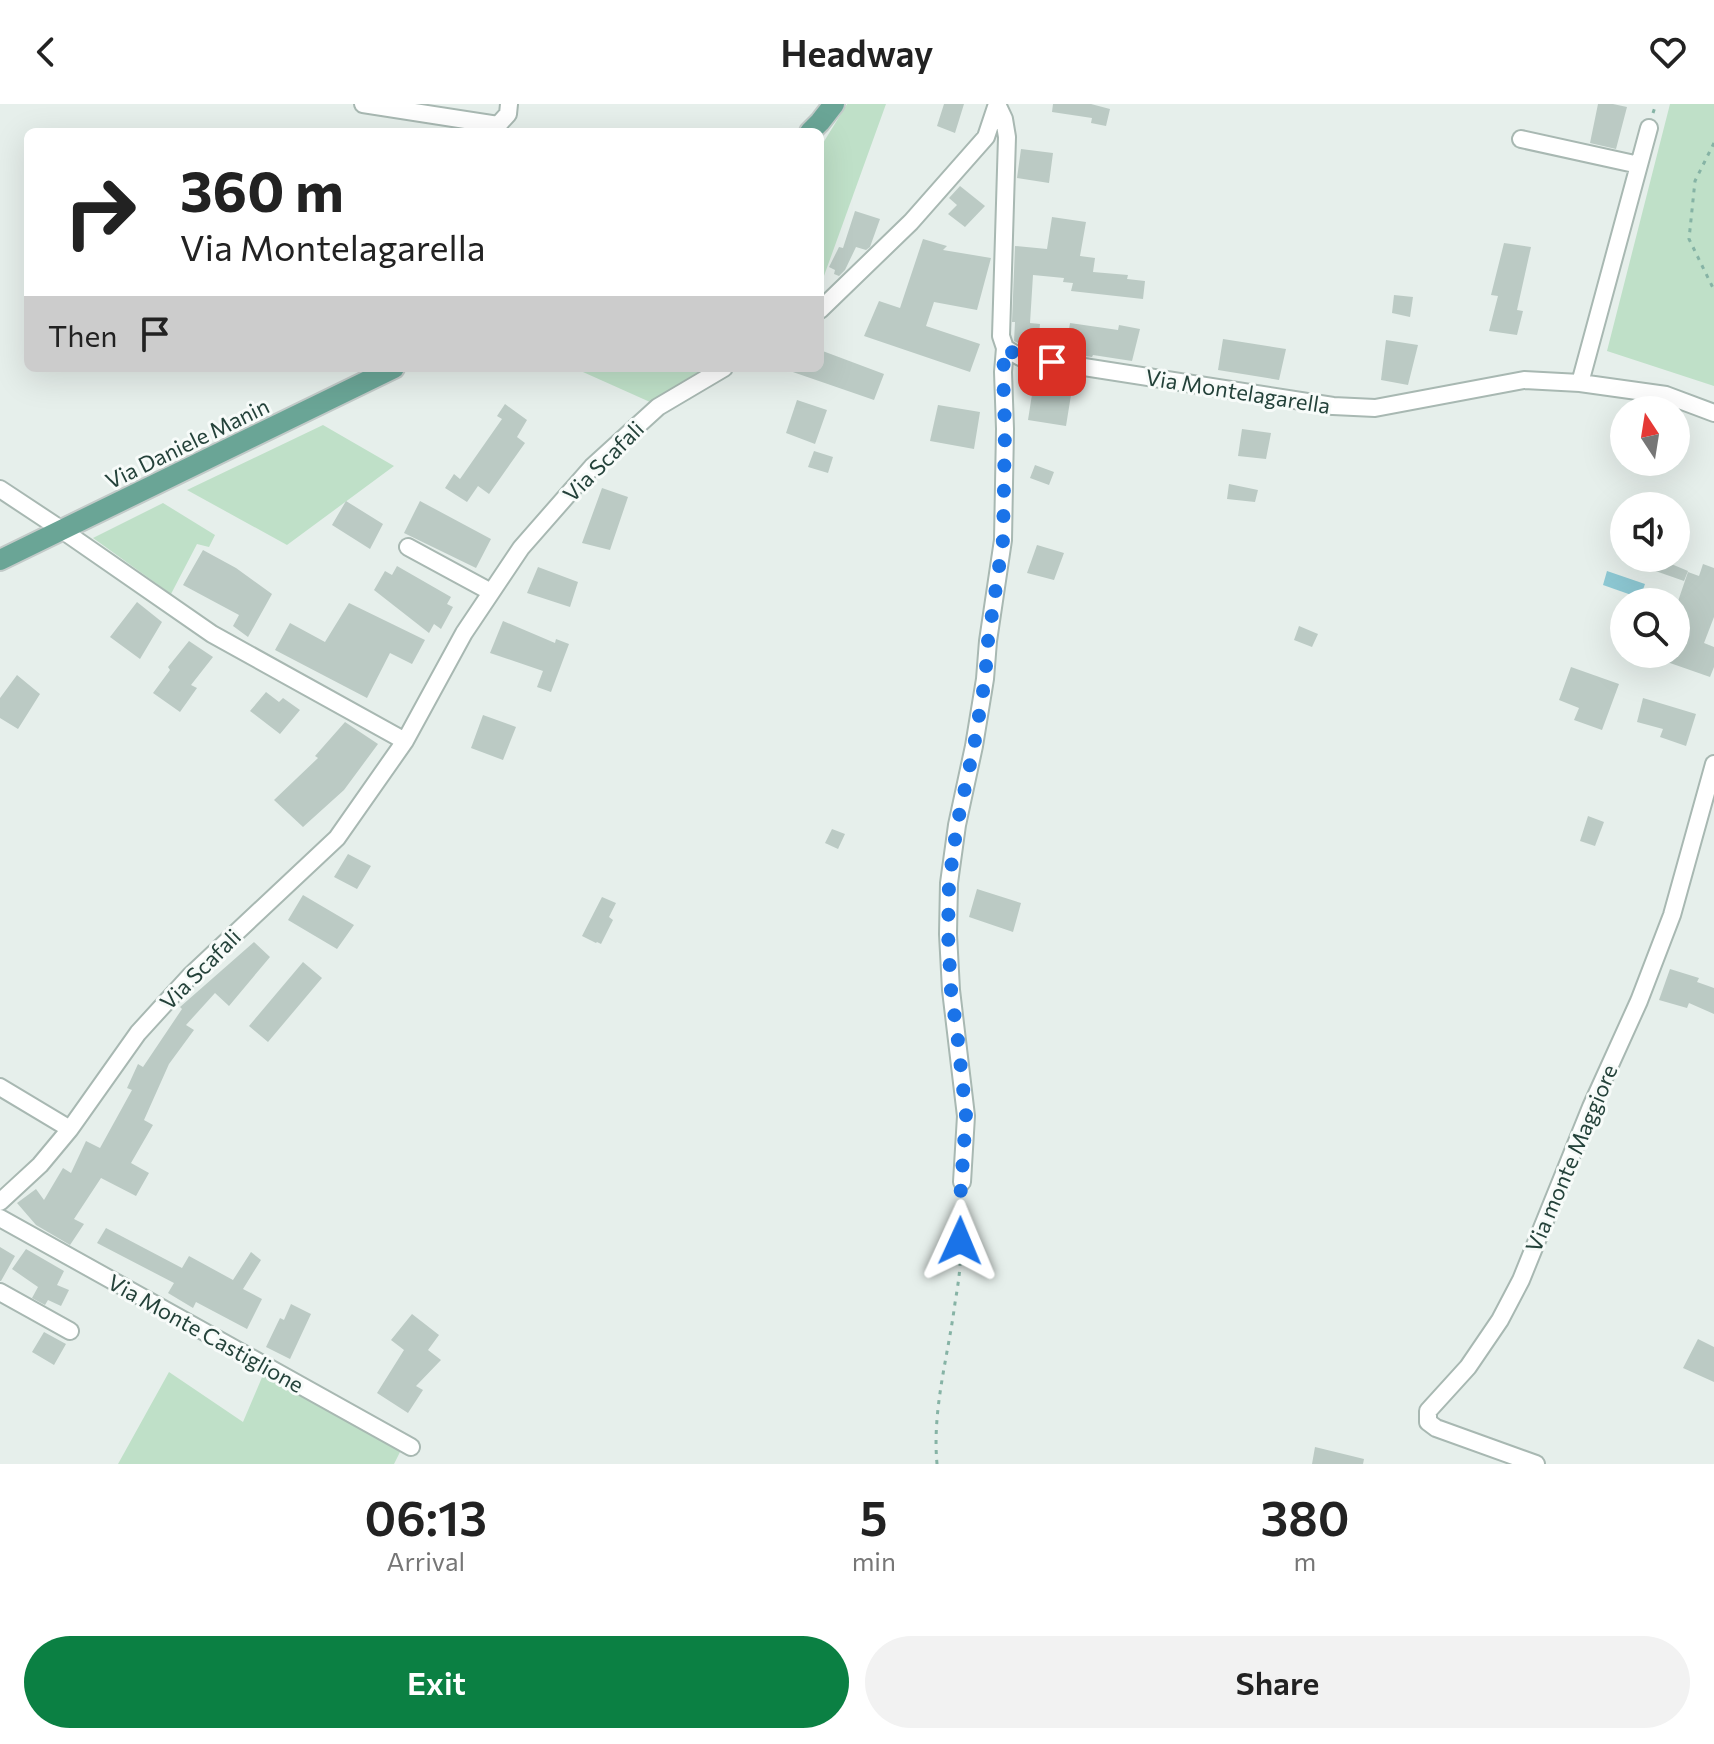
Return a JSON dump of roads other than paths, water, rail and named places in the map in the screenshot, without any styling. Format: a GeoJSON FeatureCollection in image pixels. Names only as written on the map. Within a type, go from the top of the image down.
{"type":"FeatureCollection","features":[{"type":"Feature","properties":{"kind":"main road"},"geometry":{"type":"LineString","coordinates":[[814,128],[834,104]]}},
{"type":"Feature","properties":{"kind":"main road","name":"Via Daniele Manin"},"geometry":{"type":"LineString","coordinates":[[0,560],[386,372]]}},
{"type":"Feature","properties":{"kind":"street"},"geometry":{"type":"LineString","coordinates":[[363,104],[498,125],[508,114],[509,104]]}},
{"type":"Feature","properties":{"kind":"street"},"geometry":{"type":"LineString","coordinates":[[824,306],[911,222],[986,137],[997,104]]}},
{"type":"Feature","properties":{"kind":"street"},"geometry":{"type":"LineString","coordinates":[[962,1182],[966,1116],[951,990],[949,883],[985,679],[1003,540],[1005,348],[1001,336],[1007,137],[997,104]]}},
{"type":"Feature","properties":{"kind":"street"},"geometry":{"type":"LineString","coordinates":[[1580,383],[1649,128]]}},
{"type":"Feature","properties":{"kind":"street"},"geometry":{"type":"LineString","coordinates":[[1521,139],[1639,165]]}},
{"type":"Feature","properties":{"kind":"street","name":"Via Montelagarella"},"geometry":{"type":"LineString","coordinates":[[1005,348],[1020,357],[1333,406],[1375,408],[1524,380],[1580,383],[1666,395],[1714,413]]}},
{"type":"Feature","properties":{"kind":"street","name":"Via Scafali"},"geometry":{"type":"LineString","coordinates":[[0,1202],[40,1165],[70,1129],[138,1033],[191,975],[337,838],[405,741],[464,633],[521,548],[592,467],[658,407],[717,372]]}},
{"type":"Feature","properties":{"kind":"street"},"geometry":{"type":"LineString","coordinates":[[0,489],[212,634],[405,741]]}},
{"type":"Feature","properties":{"kind":"street"},"geometry":{"type":"LineString","coordinates":[[408,547],[491,592]]}},
{"type":"Feature","properties":{"kind":"street","name":"Via monte Maggiore"},"geometry":{"type":"LineString","coordinates":[[1536,1464],[1436,1428],[1428,1422],[1428,1411],[1468,1367],[1500,1320],[1521,1280],[1672,915],[1714,764]]}},
{"type":"Feature","properties":{"kind":"street"},"geometry":{"type":"LineString","coordinates":[[0,1087],[70,1129]]}},
{"type":"Feature","properties":{"kind":"street","name":"Via Monte Castiglione"},"geometry":{"type":"LineString","coordinates":[[0,1218],[411,1447]]}},
{"type":"Feature","properties":{"kind":"street"},"geometry":{"type":"LineString","coordinates":[[0,1292],[70,1331]]}},
{"type":"Feature","properties":{"kind":"water"},"geometry":{"type":"Polygon","coordinates":[[[1607,571],[1645,584],[1644,588],[1603,585],[1607,571]]]}}]}
